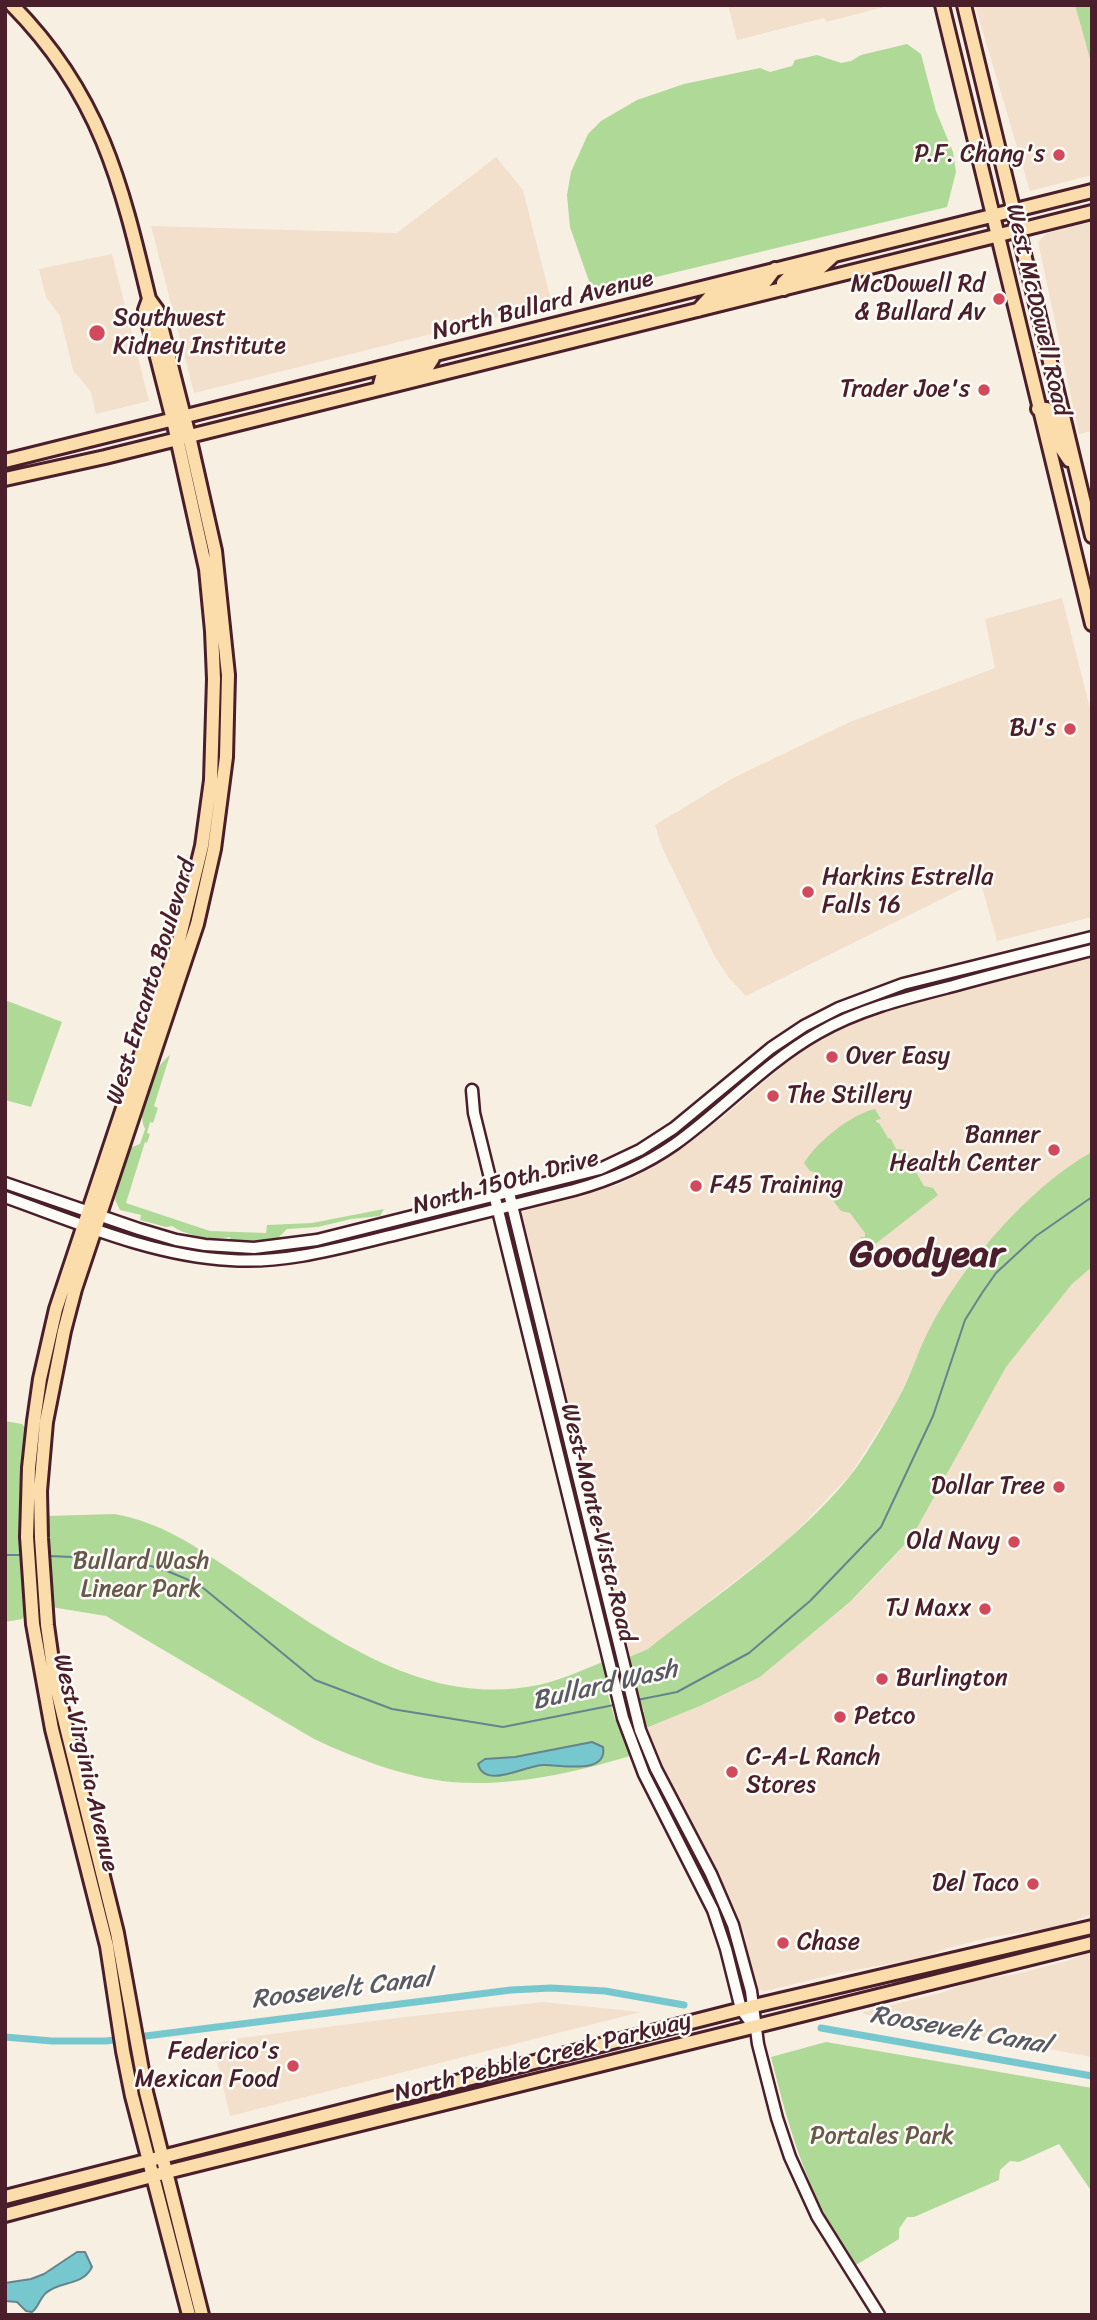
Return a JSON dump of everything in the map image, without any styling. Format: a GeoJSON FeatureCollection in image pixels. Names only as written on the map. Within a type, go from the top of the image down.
{"type":"FeatureCollection","features":[{"type":"Feature","properties":{"kind":"main road","name":"West Encanto Boulevard"},"geometry":{"type":"LineString","coordinates":[[12,5],[31,25],[69,75],[102,136],[125,203],[149,299],[145,310],[212,531],[219,630],[214,679],[213,758],[202,846],[178,940],[92,1220]]}},
{"type":"Feature","properties":{"kind":"main road","name":"West McDowell Road"},"geometry":{"type":"LineString","coordinates":[[942,5],[1038,409],[1087,582],[1092,624]]}},
{"type":"Feature","properties":{"kind":"main road","name":"West McDowell Road"},"geometry":{"type":"LineString","coordinates":[[964,5],[1092,536]]}},
{"type":"Feature","properties":{"kind":"main road","name":"North Bullard Avenue"},"geometry":{"type":"LineString","coordinates":[[7,462],[1092,191]]}},
{"type":"Feature","properties":{"kind":"main road","name":"North Bullard Avenue"},"geometry":{"type":"LineString","coordinates":[[5,479],[698,311],[1092,212]]}},
{"type":"Feature","properties":{"kind":"main road"},"geometry":{"type":"LineString","coordinates":[[784,289],[783,284],[787,279],[821,267],[835,254]]}},
{"type":"Feature","properties":{"kind":"main road"},"geometry":{"type":"LineString","coordinates":[[698,311],[709,298],[766,281],[775,269]]}},
{"type":"Feature","properties":{"kind":"main road"},"geometry":{"type":"LineString","coordinates":[[379,388],[382,377],[428,366],[435,355]]}},
{"type":"Feature","properties":{"kind":"main road"},"geometry":{"type":"LineString","coordinates":[[1038,409],[1047,409],[1049,412],[1062,448],[1075,469]]}},
{"type":"Feature","properties":{"kind":"main road","name":"West Virginia Avenue"},"geometry":{"type":"LineString","coordinates":[[92,1220],[58,1300],[40,1379],[29,1468],[27,1537],[55,1682],[117,1933],[126,2025],[123,2052],[149,2159],[160,2174],[202,2315]]}},
{"type":"Feature","properties":{"kind":"main road","name":"West Virginia Avenue"},"geometry":{"type":"LineString","coordinates":[[35,1576],[41,1538],[40,1492],[46,1422],[72,1297],[92,1220]]}},
{"type":"Feature","properties":{"kind":"main road","name":"North Pebble Creek Parkway"},"geometry":{"type":"LineString","coordinates":[[5,2197],[748,2007],[1092,1927]]}},
{"type":"Feature","properties":{"kind":"main road","name":"North Pebble Creek Parkway"},"geometry":{"type":"LineString","coordinates":[[5,2215],[160,2174],[1092,1943]]}},
{"type":"Feature","properties":{"kind":"main road"},"geometry":{"type":"LineString","coordinates":[[875,1997],[891,1985],[926,1976],[932,1972],[935,1964]]}},
{"type":"Feature","properties":{"kind":"main road","name":"West Virginia Avenue"},"geometry":{"type":"LineString","coordinates":[[126,2025],[137,2050],[162,2156],[160,2174],[189,2315]]}},
{"type":"Feature","properties":{"kind":"street","name":"North 150th Drive"},"geometry":{"type":"LineString","coordinates":[[92,1220],[205,1245],[254,1248],[297,1244],[600,1169],[640,1150],[689,1117],[771,1048],[818,1018],[878,992],[1092,937]]}},
{"type":"Feature","properties":{"kind":"street","name":"North 150th Drive"},"geometry":{"type":"LineString","coordinates":[[92,1220],[165,1251],[257,1261],[299,1257],[586,1187],[655,1157],[779,1058],[830,1026],[872,1008],[915,995],[1092,950]]}},
{"type":"Feature","properties":{"kind":"street"},"geometry":{"type":"LineString","coordinates":[[771,1048],[779,1058]]}},
{"type":"Feature","properties":{"kind":"street","name":"West Monte Vista Road"},"geometry":{"type":"LineString","coordinates":[[472,1090],[474,1113],[623,1718],[644,1774],[716,1917],[748,2007],[777,2118],[807,2197],[830,2239],[879,2315]]}},
{"type":"Feature","properties":{"kind":"street"},"geometry":{"type":"LineString","coordinates":[[5,1183],[92,1220]]}},
{"type":"Feature","properties":{"kind":"street","name":"West Monte Vista Road"},"geometry":{"type":"LineString","coordinates":[[509,1193],[635,1715],[656,1769],[725,1903],[740,1944],[748,2007]]}},
{"type":"Feature","properties":{"kind":"street"},"geometry":{"type":"LineString","coordinates":[[5,1197],[92,1220]]}},
{"type":"Feature","properties":{"kind":"street"},"geometry":{"type":"LineString","coordinates":[[297,1244],[299,1257]]}},
{"type":"Feature","properties":{"kind":"street"},"geometry":{"type":"LineString","coordinates":[[554,1434],[566,1431]]}},
{"type":"Feature","properties":{"kind":"shaded area"},"geometry":{"type":"Polygon","coordinates":[[[728,5],[892,5],[826,22],[824,18],[737,40],[728,5]]]}},
{"type":"Feature","properties":{"kind":"shaded area"},"geometry":{"type":"Polygon","coordinates":[[[975,5],[1075,5],[1092,66],[1092,175],[1030,191],[975,5]]]}},
{"type":"Feature","properties":{"kind":"shaded area"},"geometry":{"type":"Polygon","coordinates":[[[496,157],[523,190],[552,304],[194,393],[151,226],[397,233],[496,157]]]}},
{"type":"Feature","properties":{"kind":"shaded area"},"geometry":{"type":"Polygon","coordinates":[[[1092,222],[1092,431],[1079,434],[1038,242],[1047,233],[1092,222]]]}},
{"type":"Feature","properties":{"kind":"shaded area"},"geometry":{"type":"Polygon","coordinates":[[[112,254],[149,401],[96,414],[91,392],[73,370],[60,316],[46,297],[39,269],[112,254]]]}},
{"type":"Feature","properties":{"kind":"shaded area"},"geometry":{"type":"Polygon","coordinates":[[[1062,598],[1092,716],[1092,917],[997,941],[980,880],[746,996],[729,978],[715,957],[662,847],[655,825],[733,778],[850,722],[995,668],[985,619],[1062,598]]]}},
{"type":"Feature","properties":{"kind":"shaded area"},"geometry":{"type":"Polygon","coordinates":[[[1092,956],[1092,1152],[1028,1201],[982,1249],[931,1326],[898,1399],[850,1475],[790,1538],[648,1649],[627,1658],[579,1444],[568,1416],[520,1221],[521,1214],[527,1208],[617,1185],[648,1170],[722,1118],[802,1049],[851,1022],[881,1010],[900,1008],[982,983],[1092,956]]]}},
{"type":"Feature","properties":{"kind":"shaded area"},"geometry":{"type":"Polygon","coordinates":[[[1092,1267],[1092,1914],[1057,1927],[992,1937],[921,1958],[839,1973],[766,1991],[758,1990],[752,1981],[744,1932],[706,1848],[690,1824],[656,1756],[646,1728],[760,1677],[855,1598],[911,1539],[1006,1367],[1072,1284],[1092,1267]]]}},
{"type":"Feature","properties":{"kind":"shaded area"},"geometry":{"type":"Polygon","coordinates":[[[1092,1951],[1092,2057],[863,2014],[944,1992],[972,1981],[1016,1974],[1067,1961],[1092,1951]]]}},
{"type":"Feature","properties":{"kind":"shaded area"},"geometry":{"type":"Polygon","coordinates":[[[543,2002],[641,2012],[230,2116],[213,2044],[240,2038],[405,2017],[543,2002]]]}},
{"type":"Feature","properties":{"kind":"green space"},"geometry":{"type":"Polygon","coordinates":[[[1075,5],[1092,5],[1092,66],[1075,5]]]}},
{"type":"Feature","properties":{"kind":"green space"},"geometry":{"type":"Polygon","coordinates":[[[907,44],[921,54],[936,111],[953,152],[956,172],[947,207],[602,290],[590,284],[570,227],[567,195],[571,172],[588,134],[601,121],[637,100],[684,84],[760,68],[770,72],[792,66],[795,60],[817,55],[841,63],[861,55],[907,44]]]}},
{"type":"Feature","properties":{"kind":"green space"},"geometry":{"type":"Polygon","coordinates":[[[5,1000],[62,1022],[31,1107],[5,1100],[5,1000]]]}},
{"type":"Feature","properties":{"kind":"green space"},"geometry":{"type":"Polygon","coordinates":[[[170,1055],[154,1106],[158,1108],[153,1123],[150,1122],[147,1133],[150,1134],[126,1203],[210,1231],[266,1233],[267,1225],[312,1223],[384,1209],[380,1216],[351,1219],[318,1227],[287,1229],[278,1238],[268,1241],[230,1242],[230,1237],[208,1238],[192,1235],[172,1226],[140,1220],[141,1215],[120,1210],[115,1200],[120,1174],[127,1154],[132,1147],[140,1144],[145,1129],[142,1110],[147,1089],[170,1055]]]}},
{"type":"Feature","properties":{"kind":"green space"},"geometry":{"type":"Polygon","coordinates":[[[875,1109],[881,1119],[876,1122],[896,1149],[905,1150],[915,1164],[909,1166],[924,1186],[933,1188],[938,1195],[869,1249],[860,1237],[865,1237],[865,1233],[850,1213],[841,1211],[832,1199],[837,1196],[830,1186],[826,1185],[819,1173],[810,1171],[804,1163],[835,1130],[855,1117],[875,1109]]]}},
{"type":"Feature","properties":{"kind":"green space"},"geometry":{"type":"Polygon","coordinates":[[[1092,1152],[1092,1267],[1072,1284],[1006,1367],[912,1537],[851,1601],[760,1677],[646,1728],[641,1713],[644,1712],[627,1658],[648,1649],[754,1568],[829,1500],[850,1476],[875,1439],[903,1390],[931,1326],[961,1278],[1022,1206],[1068,1167],[1092,1152]]]}},
{"type":"Feature","properties":{"kind":"green space"},"geometry":{"type":"Polygon","coordinates":[[[5,1421],[22,1424],[27,1430],[27,1611],[22,1619],[5,1622],[5,1421]]]}},
{"type":"Feature","properties":{"kind":"green space","name":"Bullard Wash Linear Park"},"geometry":{"type":"Polygon","coordinates":[[[114,1514],[149,1523],[179,1537],[341,1642],[416,1676],[455,1686],[496,1690],[547,1683],[603,1662],[608,1682],[605,1684],[615,1720],[618,1719],[630,1756],[542,1777],[497,1782],[451,1782],[381,1766],[314,1739],[106,1616],[51,1607],[47,1516],[114,1514]]]}},
{"type":"Feature","properties":{"kind":"green space","name":"Portales Park"},"geometry":{"type":"Polygon","coordinates":[[[826,2042],[1092,2088],[1092,2192],[1059,2144],[1019,2162],[1010,2161],[1000,2170],[999,2180],[914,2217],[907,2217],[899,2229],[899,2239],[856,2265],[813,2190],[794,2139],[771,2057],[826,2042]]]}},
{"type":"Feature","properties":{"kind":"water"},"geometry":{"type":"Polygon","coordinates":[[[592,1742],[603,1747],[598,1762],[590,1765],[543,1765],[497,1776],[482,1772],[478,1764],[485,1759],[515,1757],[592,1742]]]}},
{"type":"Feature","properties":{"kind":"water"},"geometry":{"type":"Polygon","coordinates":[[[77,2252],[85,2252],[92,2267],[83,2278],[52,2289],[32,2312],[26,2311],[17,2302],[5,2301],[5,2283],[44,2274],[77,2252]]]}},
{"type":"Feature","properties":{"kind":"waterway","name":"Bullard Wash"},"geometry":{"type":"LineString","coordinates":[[637,1700],[677,1692],[749,1653],[810,1601],[881,1527],[933,1416],[965,1320],[982,1293],[996,1273],[1036,1236],[1092,1197]]}},
{"type":"Feature","properties":{"kind":"waterway","name":"Bullard Wash"},"geometry":{"type":"LineString","coordinates":[[5,1555],[22,1555]]}},
{"type":"Feature","properties":{"kind":"waterway","name":"Bullard Wash"},"geometry":{"type":"LineString","coordinates":[[48,1556],[127,1561],[183,1577],[202,1587],[315,1680],[392,1709],[503,1727],[614,1705]]}},
{"type":"Feature","properties":{"kind":"waterway","name":"Roosevelt Canal"},"geometry":{"type":"LineString","coordinates":[[5,2037],[52,2041],[106,2041],[511,1990],[551,1988],[605,1991],[684,2005]]}},
{"type":"Feature","properties":{"kind":"waterway","name":"Roosevelt Canal"},"geometry":{"type":"LineString","coordinates":[[821,2028],[1092,2076]]}},
{"type":"Feature","properties":{"kind":"place","name":"P.F. Chang's"},"geometry":{"type":"Point","coordinates":[1059,155]}},
{"type":"Feature","properties":{"kind":"place","name":"McDowell Rd & Bullard Av"},"geometry":{"type":"Point","coordinates":[999,299]}},
{"type":"Feature","properties":{"kind":"place","name":"Southwest Kidney Institute"},"geometry":{"type":"Point","coordinates":[97,333]}},
{"type":"Feature","properties":{"kind":"place","name":"Trader Joe's"},"geometry":{"type":"Point","coordinates":[984,390]}},
{"type":"Feature","properties":{"kind":"place","name":"BJ's"},"geometry":{"type":"Point","coordinates":[1070,729]}},
{"type":"Feature","properties":{"kind":"place","name":"Harkins Estrella Falls 16"},"geometry":{"type":"Point","coordinates":[808,892]}},
{"type":"Feature","properties":{"kind":"place","name":"Over Easy"},"geometry":{"type":"Point","coordinates":[832,1057]}},
{"type":"Feature","properties":{"kind":"place","name":"The Stillery"},"geometry":{"type":"Point","coordinates":[773,1096]}},
{"type":"Feature","properties":{"kind":"place","name":"Banner Health Center"},"geometry":{"type":"Point","coordinates":[1054,1150]}},
{"type":"Feature","properties":{"kind":"place","name":"F45 Training"},"geometry":{"type":"Point","coordinates":[696,1186]}},
{"type":"Feature","properties":{"kind":"place","name":"Dollar Tree"},"geometry":{"type":"Point","coordinates":[1059,1487]}},
{"type":"Feature","properties":{"kind":"place","name":"Old Navy"},"geometry":{"type":"Point","coordinates":[1014,1542]}},
{"type":"Feature","properties":{"kind":"place","name":"TJ Maxx"},"geometry":{"type":"Point","coordinates":[985,1609]}},
{"type":"Feature","properties":{"kind":"place","name":"Burlington"},"geometry":{"type":"Point","coordinates":[882,1679]}},
{"type":"Feature","properties":{"kind":"place","name":"Petco"},"geometry":{"type":"Point","coordinates":[840,1717]}},
{"type":"Feature","properties":{"kind":"place","name":"C-A-L Ranch Stores"},"geometry":{"type":"Point","coordinates":[732,1772]}},
{"type":"Feature","properties":{"kind":"place","name":"Del Taco"},"geometry":{"type":"Point","coordinates":[1033,1884]}},
{"type":"Feature","properties":{"kind":"place","name":"Chase"},"geometry":{"type":"Point","coordinates":[783,1943]}},
{"type":"Feature","properties":{"kind":"place","name":"Federico's Mexican Food"},"geometry":{"type":"Point","coordinates":[293,2066]}},
{"type":"Feature","properties":{"kind":"district","name":"Goodyear"},"geometry":{"type":"Point","coordinates":[927,1256]}}]}
